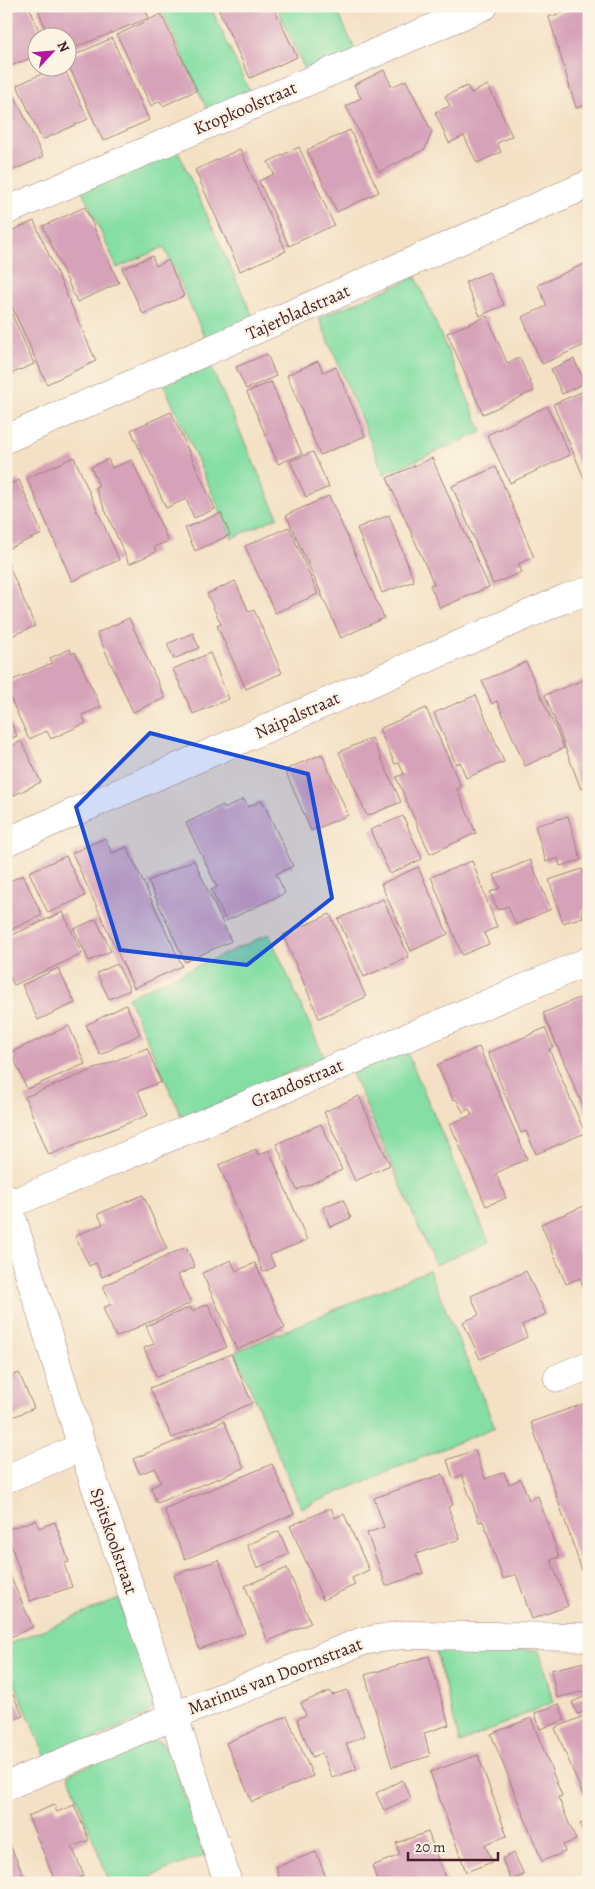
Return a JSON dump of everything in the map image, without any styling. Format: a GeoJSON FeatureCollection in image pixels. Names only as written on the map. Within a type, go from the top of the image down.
{"type":"FeatureCollection","features":[{"type":"Feature","properties":{"kind":"street","name":"Kropkoolstraat"},"geometry":{"type":"LineString","coordinates":[[6,211],[484,6]]}},
{"type":"Feature","properties":{"kind":"street","name":"Tajerbladstraat"},"geometry":{"type":"LineString","coordinates":[[6,439],[589,184]]}},
{"type":"Feature","properties":{"kind":"street","name":"Naipalstraat"},"geometry":{"type":"LineString","coordinates":[[6,842],[566,598],[589,591]]}},
{"type":"Feature","properties":{"kind":"street","name":"Grandostraat"},"geometry":{"type":"LineString","coordinates":[[7,1203],[589,961]]}},
{"type":"Feature","properties":{"kind":"street","name":"Spitskoolstraat"},"geometry":{"type":"LineString","coordinates":[[7,1203],[82,1447],[174,1716],[228,1883]]}},
{"type":"Feature","properties":{"kind":"street"},"geometry":{"type":"LineString","coordinates":[[558,1378],[589,1365]]}},
{"type":"Feature","properties":{"kind":"street"},"geometry":{"type":"LineString","coordinates":[[6,1479],[82,1447]]}},
{"type":"Feature","properties":{"kind":"street","name":"Marinus van Doornstraat"},"geometry":{"type":"LineString","coordinates":[[6,1786],[174,1716],[363,1641],[403,1635],[589,1637]]}},
{"type":"Feature","properties":{"kind":"highlighted area"},"geometry":{"type":"Polygon","coordinates":[[[150,733],[308,774],[332,898],[247,965],[120,950],[76,807],[150,733]]]}},
{"type":"Feature","properties":{"kind":"green space"},"geometry":{"type":"Polygon","coordinates":[[[171,6],[210,6],[253,99],[211,118],[162,11],[171,6]]]}},
{"type":"Feature","properties":{"kind":"green space"},"geometry":{"type":"Polygon","coordinates":[[[276,6],[335,6],[356,52],[307,74],[276,6]]]}},
{"type":"Feature","properties":{"kind":"green space"},"geometry":{"type":"Polygon","coordinates":[[[175,145],[254,319],[206,340],[164,247],[117,268],[81,188],[175,145]]]}},
{"type":"Feature","properties":{"kind":"green space"},"geometry":{"type":"Polygon","coordinates":[[[416,277],[482,432],[384,474],[319,318],[416,277]]]}},
{"type":"Feature","properties":{"kind":"green space"},"geometry":{"type":"Polygon","coordinates":[[[210,365],[278,517],[232,538],[164,385],[210,365]]]}},
{"type":"Feature","properties":{"kind":"green space"},"geometry":{"type":"Polygon","coordinates":[[[269,934],[324,1057],[183,1120],[128,997],[269,934]]]}},
{"type":"Feature","properties":{"kind":"green space"},"geometry":{"type":"Polygon","coordinates":[[[406,1050],[489,1242],[435,1265],[352,1073],[406,1050]]]}},
{"type":"Feature","properties":{"kind":"green space"},"geometry":{"type":"Polygon","coordinates":[[[429,1270],[495,1427],[301,1508],[235,1352],[429,1270]]]}},
{"type":"Feature","properties":{"kind":"green space"},"geometry":{"type":"Polygon","coordinates":[[[119,1599],[153,1696],[154,1706],[147,1715],[47,1760],[6,1663],[6,1645],[119,1599]]]}},
{"type":"Feature","properties":{"kind":"green space"},"geometry":{"type":"Polygon","coordinates":[[[435,1648],[539,1650],[553,1702],[460,1743],[435,1648]]]}},
{"type":"Feature","properties":{"kind":"green space"},"geometry":{"type":"Polygon","coordinates":[[[151,1740],[162,1743],[170,1754],[205,1855],[133,1883],[110,1883],[68,1774],[151,1740]]]}},
{"type":"Feature","properties":{"kind":"building"},"geometry":{"type":"Polygon","coordinates":[[[6,6],[29,6],[38,28],[28,28],[28,59],[6,68],[6,6]]]}},
{"type":"Feature","properties":{"kind":"building"},"geometry":{"type":"Polygon","coordinates":[[[43,6],[144,6],[149,18],[78,46],[78,28],[45,28],[38,9],[43,6]]]}},
{"type":"Feature","properties":{"kind":"building"},"geometry":{"type":"Polygon","coordinates":[[[217,6],[273,6],[297,57],[250,78],[217,6]]]}},
{"type":"Feature","properties":{"kind":"building"},"geometry":{"type":"Polygon","coordinates":[[[589,6],[589,104],[576,108],[549,17],[589,6]]]}},
{"type":"Feature","properties":{"kind":"building"},"geometry":{"type":"Polygon","coordinates":[[[161,14],[197,90],[163,106],[160,101],[151,106],[117,35],[161,14]]]}},
{"type":"Feature","properties":{"kind":"building"},"geometry":{"type":"Polygon","coordinates":[[[112,38],[149,120],[103,141],[74,78],[78,78],[78,53],[112,38]]]}},
{"type":"Feature","properties":{"kind":"building"},"geometry":{"type":"Polygon","coordinates":[[[384,70],[392,87],[406,80],[432,132],[425,149],[379,172],[346,106],[361,98],[354,85],[384,70]]]}},
{"type":"Feature","properties":{"kind":"building"},"geometry":{"type":"Polygon","coordinates":[[[33,78],[69,78],[88,119],[42,140],[17,85],[33,78]]]}},
{"type":"Feature","properties":{"kind":"building"},"geometry":{"type":"Polygon","coordinates":[[[488,85],[512,136],[497,143],[501,152],[477,163],[464,136],[449,143],[435,112],[450,106],[445,96],[467,86],[471,93],[488,85]]]}},
{"type":"Feature","properties":{"kind":"building"},"geometry":{"type":"Polygon","coordinates":[[[12,90],[43,157],[9,172],[6,166],[6,92],[12,90]]]}},
{"type":"Feature","properties":{"kind":"building"},"geometry":{"type":"Polygon","coordinates":[[[350,130],[379,192],[337,212],[307,150],[350,130]]]}},
{"type":"Feature","properties":{"kind":"building"},"geometry":{"type":"Polygon","coordinates":[[[299,147],[334,225],[289,246],[259,181],[274,174],[268,162],[299,147]]]}},
{"type":"Feature","properties":{"kind":"building"},"geometry":{"type":"Polygon","coordinates":[[[240,149],[286,251],[240,271],[195,170],[240,149]]]}},
{"type":"Feature","properties":{"kind":"building"},"geometry":{"type":"Polygon","coordinates":[[[85,207],[119,283],[77,302],[43,226],[85,207]]]}},
{"type":"Feature","properties":{"kind":"building"},"geometry":{"type":"Polygon","coordinates":[[[34,221],[96,361],[47,384],[6,294],[6,233],[34,221]]]}},
{"type":"Feature","properties":{"kind":"building"},"geometry":{"type":"Polygon","coordinates":[[[152,256],[156,266],[168,260],[184,296],[143,314],[122,269],[152,256]]]}},
{"type":"Feature","properties":{"kind":"building"},"geometry":{"type":"Polygon","coordinates":[[[584,264],[589,275],[589,343],[542,364],[522,317],[547,306],[538,285],[584,264]]]}},
{"type":"Feature","properties":{"kind":"building"},"geometry":{"type":"Polygon","coordinates":[[[489,272],[504,305],[480,316],[465,282],[489,272]]]}},
{"type":"Feature","properties":{"kind":"building"},"geometry":{"type":"Polygon","coordinates":[[[6,301],[34,364],[6,376],[6,301]]]}},
{"type":"Feature","properties":{"kind":"building"},"geometry":{"type":"Polygon","coordinates":[[[487,316],[507,363],[520,358],[534,391],[483,414],[447,333],[487,316]]]}},
{"type":"Feature","properties":{"kind":"building"},"geometry":{"type":"Polygon","coordinates":[[[267,354],[276,376],[246,389],[236,367],[267,354]]]}},
{"type":"Feature","properties":{"kind":"building"},"geometry":{"type":"Polygon","coordinates":[[[574,359],[585,383],[562,394],[551,369],[574,359]]]}},
{"type":"Feature","properties":{"kind":"building"},"geometry":{"type":"Polygon","coordinates":[[[318,361],[323,372],[336,367],[365,436],[320,455],[287,375],[318,361]]]}},
{"type":"Feature","properties":{"kind":"building"},"geometry":{"type":"Polygon","coordinates":[[[271,382],[302,454],[278,464],[247,392],[271,382]]]}},
{"type":"Feature","properties":{"kind":"building"},"geometry":{"type":"Polygon","coordinates":[[[589,389],[589,490],[553,404],[589,389]]]}},
{"type":"Feature","properties":{"kind":"building"},"geometry":{"type":"Polygon","coordinates":[[[547,406],[570,455],[510,483],[487,435],[547,406]]]}},
{"type":"Feature","properties":{"kind":"building"},"geometry":{"type":"Polygon","coordinates":[[[171,412],[215,509],[194,518],[186,499],[166,508],[131,430],[171,412]]]}},
{"type":"Feature","properties":{"kind":"building"},"geometry":{"type":"Polygon","coordinates":[[[313,452],[329,487],[306,497],[290,461],[313,452]]]}},
{"type":"Feature","properties":{"kind":"building"},"geometry":{"type":"Polygon","coordinates":[[[74,457],[119,560],[72,581],[27,478],[74,457]]]}},
{"type":"Feature","properties":{"kind":"building"},"geometry":{"type":"Polygon","coordinates":[[[432,458],[489,587],[440,608],[430,585],[434,584],[387,478],[432,458]]]}},
{"type":"Feature","properties":{"kind":"building"},"geometry":{"type":"Polygon","coordinates":[[[108,459],[112,468],[132,460],[168,541],[154,547],[156,552],[129,564],[95,487],[99,486],[91,467],[108,459]]]}},
{"type":"Feature","properties":{"kind":"building"},"geometry":{"type":"Polygon","coordinates":[[[496,467],[534,557],[518,564],[522,572],[493,584],[452,486],[496,467]]]}},
{"type":"Feature","properties":{"kind":"building"},"geometry":{"type":"Polygon","coordinates":[[[19,480],[42,534],[7,549],[6,486],[19,480]]]}},
{"type":"Feature","properties":{"kind":"building"},"geometry":{"type":"Polygon","coordinates":[[[329,496],[384,618],[341,638],[286,515],[329,496]]]}},
{"type":"Feature","properties":{"kind":"building"},"geometry":{"type":"Polygon","coordinates":[[[221,513],[230,535],[195,551],[185,528],[221,513]]]}},
{"type":"Feature","properties":{"kind":"building"},"geometry":{"type":"Polygon","coordinates":[[[389,515],[414,581],[382,593],[357,528],[389,515]]]}},
{"type":"Feature","properties":{"kind":"building"},"geometry":{"type":"Polygon","coordinates":[[[289,527],[318,594],[275,613],[245,546],[289,527]]]}},
{"type":"Feature","properties":{"kind":"building"},"geometry":{"type":"Polygon","coordinates":[[[6,559],[35,626],[6,638],[6,559]]]}},
{"type":"Feature","properties":{"kind":"building"},"geometry":{"type":"Polygon","coordinates":[[[235,581],[249,612],[254,610],[282,673],[246,689],[217,626],[221,624],[207,594],[235,581]]]}},
{"type":"Feature","properties":{"kind":"building"},"geometry":{"type":"Polygon","coordinates":[[[129,618],[165,698],[133,712],[97,633],[129,618]]]}},
{"type":"Feature","properties":{"kind":"building"},"geometry":{"type":"Polygon","coordinates":[[[193,633],[199,648],[174,659],[167,644],[193,633]]]}},
{"type":"Feature","properties":{"kind":"building"},"geometry":{"type":"Polygon","coordinates":[[[70,649],[72,654],[75,652],[101,707],[82,715],[86,723],[51,739],[47,731],[29,739],[6,689],[6,683],[52,663],[50,658],[70,649]]]}},
{"type":"Feature","properties":{"kind":"building"},"geometry":{"type":"Polygon","coordinates":[[[210,653],[229,699],[193,714],[173,669],[210,653]]]}},
{"type":"Feature","properties":{"kind":"building"},"geometry":{"type":"Polygon","coordinates":[[[526,662],[564,748],[525,766],[497,701],[492,704],[482,681],[526,662]]]}},
{"type":"Feature","properties":{"kind":"building"},"geometry":{"type":"Polygon","coordinates":[[[588,678],[589,785],[581,789],[545,695],[588,678]]]}},
{"type":"Feature","properties":{"kind":"building"},"geometry":{"type":"Polygon","coordinates":[[[476,695],[504,762],[466,778],[460,762],[456,764],[434,713],[476,695]]]}},
{"type":"Feature","properties":{"kind":"building"},"geometry":{"type":"Polygon","coordinates":[[[426,708],[461,787],[457,789],[476,833],[430,854],[396,777],[404,774],[399,763],[395,764],[379,729],[426,708]]]}},
{"type":"Feature","properties":{"kind":"building"},"geometry":{"type":"Polygon","coordinates":[[[6,713],[17,736],[6,741],[6,713]]]}},
{"type":"Feature","properties":{"kind":"building"},"geometry":{"type":"Polygon","coordinates":[[[372,738],[401,802],[367,816],[339,752],[372,738]]]}},
{"type":"Feature","properties":{"kind":"building"},"geometry":{"type":"Polygon","coordinates":[[[21,741],[41,782],[6,799],[6,749],[21,741]]]}},
{"type":"Feature","properties":{"kind":"building"},"geometry":{"type":"Polygon","coordinates":[[[322,754],[348,815],[311,831],[285,770],[322,754]]]}},
{"type":"Feature","properties":{"kind":"building"},"geometry":{"type":"Polygon","coordinates":[[[244,799],[248,807],[262,800],[293,866],[276,874],[285,893],[226,921],[211,890],[217,887],[186,823],[223,805],[224,809],[244,799]]]}},
{"type":"Feature","properties":{"kind":"building"},"geometry":{"type":"Polygon","coordinates":[[[403,816],[422,859],[390,874],[370,830],[403,816]]]}},
{"type":"Feature","properties":{"kind":"building"},"geometry":{"type":"Polygon","coordinates":[[[568,816],[581,860],[560,866],[558,858],[546,862],[535,826],[568,816]]]}},
{"type":"Feature","properties":{"kind":"building"},"geometry":{"type":"Polygon","coordinates":[[[105,838],[112,853],[127,847],[182,966],[134,988],[72,853],[105,838]]]}},
{"type":"Feature","properties":{"kind":"building"},"geometry":{"type":"Polygon","coordinates":[[[66,856],[85,896],[48,913],[29,872],[66,856]]]}},
{"type":"Feature","properties":{"kind":"building"},"geometry":{"type":"Polygon","coordinates":[[[194,860],[231,941],[185,962],[148,881],[194,860]]]}},
{"type":"Feature","properties":{"kind":"building"},"geometry":{"type":"Polygon","coordinates":[[[530,860],[551,909],[516,925],[508,906],[498,910],[490,892],[500,888],[494,875],[530,860]]]}},
{"type":"Feature","properties":{"kind":"building"},"geometry":{"type":"Polygon","coordinates":[[[472,861],[497,927],[484,933],[489,944],[462,955],[431,877],[472,861]]]}},
{"type":"Feature","properties":{"kind":"building"},"geometry":{"type":"Polygon","coordinates":[[[418,867],[448,934],[411,951],[381,884],[418,867]]]}},
{"type":"Feature","properties":{"kind":"building"},"geometry":{"type":"Polygon","coordinates":[[[582,869],[589,891],[589,908],[581,911],[583,917],[563,923],[549,880],[582,869]]]}},
{"type":"Feature","properties":{"kind":"building"},"geometry":{"type":"Polygon","coordinates":[[[23,875],[42,915],[6,932],[6,883],[23,875]]]}},
{"type":"Feature","properties":{"kind":"building"},"geometry":{"type":"Polygon","coordinates":[[[383,899],[409,957],[364,977],[338,919],[383,899]]]}},
{"type":"Feature","properties":{"kind":"building"},"geometry":{"type":"Polygon","coordinates":[[[63,912],[82,954],[14,985],[6,969],[6,938],[63,912]]]}},
{"type":"Feature","properties":{"kind":"building"},"geometry":{"type":"Polygon","coordinates":[[[330,914],[366,997],[319,1018],[283,935],[330,914]]]}},
{"type":"Feature","properties":{"kind":"building"},"geometry":{"type":"Polygon","coordinates":[[[96,919],[111,951],[89,961],[74,929],[96,919]]]}},
{"type":"Feature","properties":{"kind":"building"},"geometry":{"type":"Polygon","coordinates":[[[117,964],[130,990],[109,999],[97,973],[117,964]]]}},
{"type":"Feature","properties":{"kind":"building"},"geometry":{"type":"Polygon","coordinates":[[[58,968],[75,1003],[38,1020],[22,985],[58,968]]]}},
{"type":"Feature","properties":{"kind":"building"},"geometry":{"type":"Polygon","coordinates":[[[589,994],[589,1120],[543,1013],[589,994]]]}},
{"type":"Feature","properties":{"kind":"building"},"geometry":{"type":"Polygon","coordinates":[[[126,1005],[140,1034],[100,1055],[86,1025],[126,1005]]]}},
{"type":"Feature","properties":{"kind":"building"},"geometry":{"type":"Polygon","coordinates":[[[69,1026],[85,1064],[27,1089],[11,1052],[69,1026]]]}},
{"type":"Feature","properties":{"kind":"building"},"geometry":{"type":"Polygon","coordinates":[[[545,1028],[553,1047],[549,1049],[585,1133],[536,1154],[526,1131],[521,1133],[488,1053],[545,1028]]]}},
{"type":"Feature","properties":{"kind":"building"},"geometry":{"type":"Polygon","coordinates":[[[479,1047],[527,1159],[496,1173],[506,1198],[486,1206],[450,1124],[472,1115],[469,1109],[463,1112],[456,1099],[453,1100],[437,1065],[479,1047]]]}},
{"type":"Feature","properties":{"kind":"building"},"geometry":{"type":"Polygon","coordinates":[[[147,1048],[161,1082],[138,1091],[148,1115],[49,1155],[25,1097],[147,1048]]]}},
{"type":"Feature","properties":{"kind":"building"},"geometry":{"type":"Polygon","coordinates":[[[359,1096],[390,1165],[355,1181],[324,1112],[359,1096]]]}},
{"type":"Feature","properties":{"kind":"building"},"geometry":{"type":"Polygon","coordinates":[[[321,1124],[342,1170],[297,1190],[276,1144],[321,1124]]]}},
{"type":"Feature","properties":{"kind":"building"},"geometry":{"type":"Polygon","coordinates":[[[256,1149],[258,1155],[269,1150],[307,1240],[270,1255],[275,1267],[263,1272],[219,1165],[256,1149]]]}},
{"type":"Feature","properties":{"kind":"building"},"geometry":{"type":"Polygon","coordinates":[[[143,1195],[167,1249],[102,1277],[96,1263],[89,1266],[75,1236],[103,1224],[98,1214],[143,1195]]]}},
{"type":"Feature","properties":{"kind":"building"},"geometry":{"type":"Polygon","coordinates":[[[343,1199],[351,1218],[330,1227],[323,1207],[343,1199]]]}},
{"type":"Feature","properties":{"kind":"building"},"geometry":{"type":"Polygon","coordinates":[[[584,1206],[589,1217],[589,1287],[584,1289],[580,1278],[566,1284],[541,1224],[584,1206]]]}},
{"type":"Feature","properties":{"kind":"building"},"geometry":{"type":"Polygon","coordinates":[[[186,1247],[195,1267],[178,1275],[191,1303],[116,1337],[103,1308],[111,1304],[103,1286],[186,1247]]]}},
{"type":"Feature","properties":{"kind":"building"},"geometry":{"type":"Polygon","coordinates":[[[231,1260],[236,1271],[255,1263],[285,1328],[237,1350],[202,1273],[231,1260]]]}},
{"type":"Feature","properties":{"kind":"building"},"geometry":{"type":"Polygon","coordinates":[[[526,1271],[546,1314],[522,1325],[527,1337],[480,1359],[463,1322],[479,1315],[471,1296],[526,1271]]]}},
{"type":"Feature","properties":{"kind":"building"},"geometry":{"type":"Polygon","coordinates":[[[208,1304],[227,1347],[157,1377],[144,1348],[154,1344],[146,1326],[190,1307],[192,1311],[208,1304]]]}},
{"type":"Feature","properties":{"kind":"building"},"geometry":{"type":"Polygon","coordinates":[[[231,1354],[252,1403],[172,1438],[150,1388],[231,1354]]]}},
{"type":"Feature","properties":{"kind":"building"},"geometry":{"type":"Polygon","coordinates":[[[19,1373],[34,1408],[6,1420],[6,1378],[19,1373]]]}},
{"type":"Feature","properties":{"kind":"building"},"geometry":{"type":"Polygon","coordinates":[[[589,1402],[589,1588],[588,1588],[531,1422],[589,1402]]]}},
{"type":"Feature","properties":{"kind":"building"},"geometry":{"type":"Polygon","coordinates":[[[224,1421],[244,1468],[157,1503],[151,1487],[161,1483],[155,1468],[140,1474],[133,1459],[224,1421]]]}},
{"type":"Feature","properties":{"kind":"building"},"geometry":{"type":"Polygon","coordinates":[[[475,1450],[485,1479],[504,1472],[509,1484],[521,1479],[529,1500],[538,1496],[559,1557],[551,1560],[568,1606],[532,1619],[516,1574],[503,1579],[483,1521],[479,1522],[462,1475],[453,1478],[447,1460],[475,1450]]]}},
{"type":"Feature","properties":{"kind":"building"},"geometry":{"type":"Polygon","coordinates":[[[272,1464],[294,1514],[185,1559],[164,1509],[272,1464]]]}},
{"type":"Feature","properties":{"kind":"building"},"geometry":{"type":"Polygon","coordinates":[[[443,1474],[453,1505],[448,1507],[460,1539],[416,1554],[423,1573],[386,1586],[367,1533],[384,1527],[374,1498],[443,1474]]]}},
{"type":"Feature","properties":{"kind":"building"},"geometry":{"type":"Polygon","coordinates":[[[331,1508],[335,1518],[344,1514],[369,1570],[352,1578],[355,1585],[323,1600],[290,1526],[331,1508]]]}},
{"type":"Feature","properties":{"kind":"building"},"geometry":{"type":"Polygon","coordinates":[[[36,1520],[39,1528],[55,1522],[69,1562],[64,1564],[72,1587],[30,1601],[6,1530],[36,1520]]]}},
{"type":"Feature","properties":{"kind":"building"},"geometry":{"type":"Polygon","coordinates":[[[279,1531],[289,1554],[257,1568],[247,1545],[279,1531]]]}},
{"type":"Feature","properties":{"kind":"building"},"geometry":{"type":"Polygon","coordinates":[[[219,1560],[245,1633],[199,1649],[174,1575],[219,1560]]]}},
{"type":"Feature","properties":{"kind":"building"},"geometry":{"type":"Polygon","coordinates":[[[6,1567],[33,1627],[6,1639],[6,1567]]]}},
{"type":"Feature","properties":{"kind":"building"},"geometry":{"type":"Polygon","coordinates":[[[287,1568],[311,1623],[268,1641],[245,1586],[287,1568]]]}},
{"type":"Feature","properties":{"kind":"building"},"geometry":{"type":"Polygon","coordinates":[[[429,1656],[449,1725],[424,1733],[430,1756],[392,1767],[365,1675],[429,1656]]]}},
{"type":"Feature","properties":{"kind":"building"},"geometry":{"type":"Polygon","coordinates":[[[589,1661],[589,1690],[557,1698],[551,1670],[589,1661]]]}},
{"type":"Feature","properties":{"kind":"building"},"geometry":{"type":"Polygon","coordinates":[[[347,1690],[365,1736],[346,1744],[357,1769],[332,1778],[322,1753],[312,1757],[297,1719],[306,1715],[301,1703],[330,1691],[332,1695],[347,1690]]]}},
{"type":"Feature","properties":{"kind":"building"},"geometry":{"type":"Polygon","coordinates":[[[13,1695],[23,1716],[6,1723],[6,1698],[13,1695]]]}},
{"type":"Feature","properties":{"kind":"building"},"geometry":{"type":"Polygon","coordinates":[[[589,1695],[589,1710],[577,1714],[572,1702],[589,1695]]]}},
{"type":"Feature","properties":{"kind":"building"},"geometry":{"type":"Polygon","coordinates":[[[559,1704],[565,1720],[540,1729],[535,1713],[559,1704]]]}},
{"type":"Feature","properties":{"kind":"building"},"geometry":{"type":"Polygon","coordinates":[[[589,1714],[589,1793],[583,1795],[555,1728],[589,1714]]]}},
{"type":"Feature","properties":{"kind":"building"},"geometry":{"type":"Polygon","coordinates":[[[287,1716],[313,1776],[252,1802],[226,1743],[287,1716]]]}},
{"type":"Feature","properties":{"kind":"building"},"geometry":{"type":"Polygon","coordinates":[[[531,1718],[562,1796],[558,1797],[576,1840],[563,1845],[565,1852],[542,1861],[491,1734],[531,1718]]]}},
{"type":"Feature","properties":{"kind":"building"},"geometry":{"type":"Polygon","coordinates":[[[478,1755],[507,1836],[485,1844],[492,1862],[466,1872],[430,1772],[478,1755]]]}},
{"type":"Feature","properties":{"kind":"building"},"geometry":{"type":"Polygon","coordinates":[[[402,1780],[411,1798],[384,1810],[376,1793],[402,1780]]]}},
{"type":"Feature","properties":{"kind":"building"},"geometry":{"type":"Polygon","coordinates":[[[54,1805],[57,1812],[74,1805],[89,1840],[72,1847],[84,1876],[68,1883],[56,1883],[28,1816],[54,1805]]]}},
{"type":"Feature","properties":{"kind":"building"},"geometry":{"type":"Polygon","coordinates":[[[589,1820],[589,1844],[580,1824],[589,1820]]]}},
{"type":"Feature","properties":{"kind":"building"},"geometry":{"type":"Polygon","coordinates":[[[428,1832],[447,1883],[378,1883],[372,1866],[400,1855],[396,1843],[428,1832]]]}},
{"type":"Feature","properties":{"kind":"building"},"geometry":{"type":"Polygon","coordinates":[[[6,1836],[27,1883],[6,1883],[6,1836]]]}},
{"type":"Feature","properties":{"kind":"building"},"geometry":{"type":"Polygon","coordinates":[[[316,1852],[328,1883],[281,1883],[276,1867],[316,1852]]]}},
{"type":"Feature","properties":{"kind":"building"},"geometry":{"type":"Polygon","coordinates":[[[514,1853],[524,1875],[511,1880],[502,1859],[514,1853]]]}}]}
